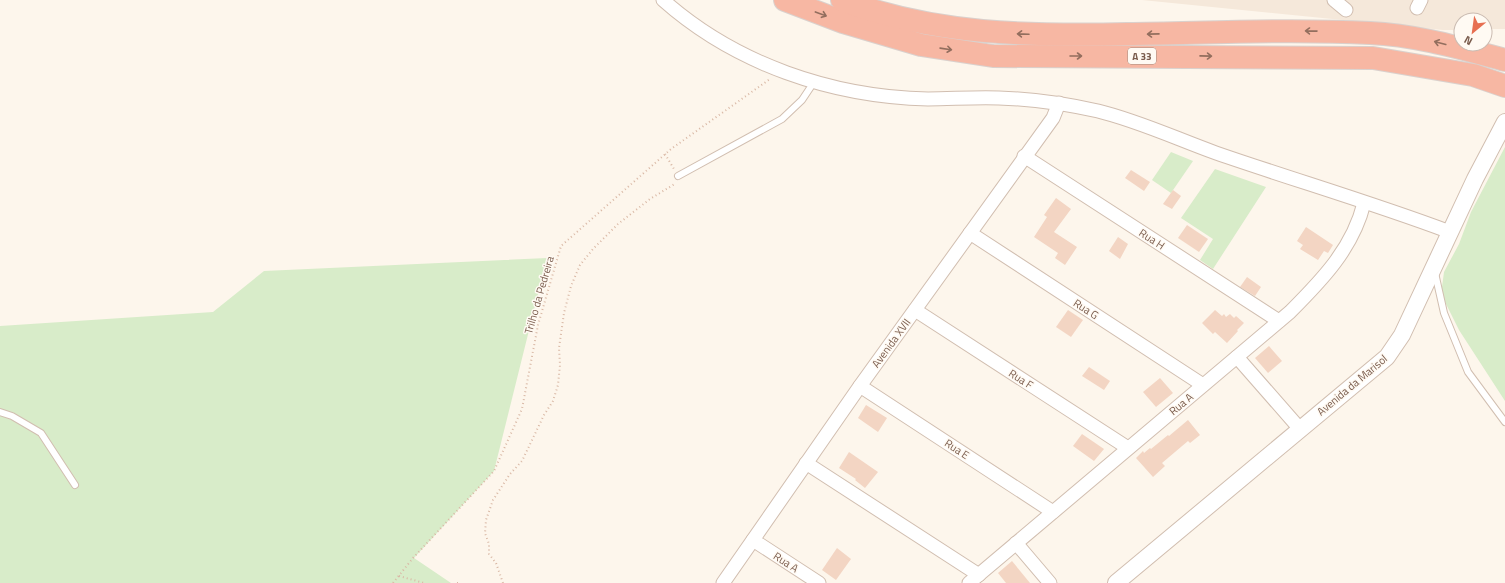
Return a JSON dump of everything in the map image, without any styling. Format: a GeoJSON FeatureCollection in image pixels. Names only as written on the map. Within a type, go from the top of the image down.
{"type":"FeatureCollection","features":[{"type":"Feature","properties":{"kind":"highway","name":"A 33"},"geometry":{"type":"LineString","coordinates":[[785,0],[843,22],[921,45],[993,56],[1373,58],[1473,75],[1505,86]]}},
{"type":"Feature","properties":{"kind":"highway","name":"A 33"},"geometry":{"type":"LineString","coordinates":[[842,0],[859,7],[927,24],[995,33],[1069,35],[1300,31],[1372,33],[1434,41],[1505,60]]}},
{"type":"Feature","properties":{"kind":"street"},"geometry":{"type":"LineString","coordinates":[[663,0],[691,22],[725,44],[754,60],[814,82],[852,91],[887,96],[928,99],[1001,98],[1059,103],[1098,111],[1131,120],[1213,152],[1450,232]]}},
{"type":"Feature","properties":{"kind":"street"},"geometry":{"type":"LineString","coordinates":[[1334,0],[1346,10]]}},
{"type":"Feature","properties":{"kind":"street","name":"Avenida XVII"},"geometry":{"type":"LineString","coordinates":[[722,583],[860,386],[1024,156],[1053,118],[1059,103]]}},
{"type":"Feature","properties":{"kind":"street","name":"Avenida da Marisol"},"geometry":{"type":"LineString","coordinates":[[1116,583],[1387,357],[1402,335],[1475,178],[1505,122]]}},
{"type":"Feature","properties":{"kind":"street","name":"Rua H"},"geometry":{"type":"LineString","coordinates":[[1024,156],[1279,322]]}},
{"type":"Feature","properties":{"kind":"street","name":"Rua A"},"geometry":{"type":"LineString","coordinates":[[974,579],[1279,322],[1321,281],[1338,258],[1360,218],[1364,203]]}},
{"type":"Feature","properties":{"kind":"street","name":"Rua G"},"geometry":{"type":"LineString","coordinates":[[970,233],[1203,385]]}},
{"type":"Feature","properties":{"kind":"street","name":"Rua F"},"geometry":{"type":"LineString","coordinates":[[915,310],[1128,448]]}},
{"type":"Feature","properties":{"kind":"street"},"geometry":{"type":"LineString","coordinates":[[1237,356],[1300,429]]}},
{"type":"Feature","properties":{"kind":"street","name":"Rua E"},"geometry":{"type":"LineString","coordinates":[[860,386],[1053,512]]}},
{"type":"Feature","properties":{"kind":"street"},"geometry":{"type":"LineString","coordinates":[[806,463],[974,579]]}},
{"type":"Feature","properties":{"kind":"street","name":"Rua A"},"geometry":{"type":"LineString","coordinates":[[752,540],[819,583]]}},
{"type":"Feature","properties":{"kind":"street"},"geometry":{"type":"LineString","coordinates":[[1016,544],[1050,583]]}},
{"type":"Feature","properties":{"kind":"lane"},"geometry":{"type":"LineString","coordinates":[[678,176],[782,118],[802,100],[814,82]]}},
{"type":"Feature","properties":{"kind":"lane"},"geometry":{"type":"LineString","coordinates":[[1434,267],[1444,313],[1468,372],[1505,422]]}},
{"type":"Feature","properties":{"kind":"lane"},"geometry":{"type":"LineString","coordinates":[[0,412],[12,416],[41,433],[75,485]]}},
{"type":"Feature","properties":{"kind":"path","name":"Trilho da Pedreira"},"geometry":{"type":"LineString","coordinates":[[393,583],[413,558],[494,471],[522,409],[538,325],[561,246],[665,154],[769,81],[776,69]]}},
{"type":"Feature","properties":{"kind":"path"},"geometry":{"type":"LineString","coordinates":[[503,583],[496,563],[489,554],[489,544],[485,532],[486,520],[494,500],[510,474],[522,461],[544,415],[553,401],[558,385],[560,365],[559,348],[564,312],[571,286],[580,265],[593,249],[618,224],[650,199],[673,185],[678,176],[665,154]]}},
{"type":"Feature","properties":{"kind":"path"},"geometry":{"type":"LineString","coordinates":[[399,576],[424,583]]}},
{"type":"Feature","properties":{"kind":"shaded area"},"geometry":{"type":"Polygon","coordinates":[[[1142,0],[1505,0],[1505,29],[1493,29],[1493,12],[1453,12],[1453,30],[1142,0]]]}},
{"type":"Feature","properties":{"kind":"green space"},"geometry":{"type":"Polygon","coordinates":[[[1505,147],[1505,401],[1459,330],[1441,294],[1444,272],[1459,244],[1471,212],[1505,147]]]}},
{"type":"Feature","properties":{"kind":"green space"},"geometry":{"type":"Polygon","coordinates":[[[1171,152],[1193,161],[1171,193],[1152,180],[1171,152]]]}},
{"type":"Feature","properties":{"kind":"green space"},"geometry":{"type":"Polygon","coordinates":[[[1215,169],[1266,187],[1213,269],[1200,260],[1213,239],[1181,218],[1215,169]]]}},
{"type":"Feature","properties":{"kind":"green space"},"geometry":{"type":"Polygon","coordinates":[[[547,258],[494,471],[414,558],[451,583],[0,583],[0,326],[213,312],[264,271],[547,258]]]}},
{"type":"Feature","properties":{"kind":"building"},"geometry":{"type":"Polygon","coordinates":[[[1131,170],[1150,182],[1144,191],[1125,178],[1131,170]]]}},
{"type":"Feature","properties":{"kind":"building"},"geometry":{"type":"Polygon","coordinates":[[[1173,190],[1181,196],[1172,209],[1163,204],[1173,190]]]}},
{"type":"Feature","properties":{"kind":"building"},"geometry":{"type":"Polygon","coordinates":[[[1056,198],[1071,209],[1054,232],[1077,247],[1065,265],[1055,258],[1058,253],[1034,237],[1047,217],[1044,215],[1056,198]]]}},
{"type":"Feature","properties":{"kind":"building"},"geometry":{"type":"Polygon","coordinates":[[[1187,225],[1208,239],[1199,252],[1178,238],[1187,225]]]}},
{"type":"Feature","properties":{"kind":"building"},"geometry":{"type":"Polygon","coordinates":[[[1306,227],[1333,245],[1328,253],[1324,251],[1318,260],[1300,249],[1303,245],[1297,241],[1306,227]]]}},
{"type":"Feature","properties":{"kind":"building"},"geometry":{"type":"Polygon","coordinates":[[[1118,237],[1128,244],[1120,259],[1109,251],[1118,237]]]}},
{"type":"Feature","properties":{"kind":"building"},"geometry":{"type":"Polygon","coordinates":[[[1247,277],[1261,287],[1255,296],[1240,287],[1247,277]]]}},
{"type":"Feature","properties":{"kind":"building"},"geometry":{"type":"Polygon","coordinates":[[[1068,310],[1083,320],[1071,337],[1056,327],[1068,310]]]}},
{"type":"Feature","properties":{"kind":"building"},"geometry":{"type":"Polygon","coordinates":[[[1215,310],[1222,316],[1224,314],[1226,317],[1230,314],[1234,318],[1236,316],[1244,323],[1227,343],[1215,332],[1213,334],[1202,323],[1215,310]]]}},
{"type":"Feature","properties":{"kind":"building"},"geometry":{"type":"Polygon","coordinates":[[[1269,346],[1282,361],[1268,373],[1255,358],[1269,346]]]}},
{"type":"Feature","properties":{"kind":"building"},"geometry":{"type":"Polygon","coordinates":[[[1089,367],[1110,381],[1104,390],[1082,376],[1089,367]]]}},
{"type":"Feature","properties":{"kind":"building"},"geometry":{"type":"Polygon","coordinates":[[[1160,378],[1173,393],[1156,407],[1143,392],[1160,378]]]}},
{"type":"Feature","properties":{"kind":"building"},"geometry":{"type":"Polygon","coordinates":[[[866,405],[887,418],[878,432],[858,418],[866,405]]]}},
{"type":"Feature","properties":{"kind":"building"},"geometry":{"type":"Polygon","coordinates":[[[1188,420],[1200,435],[1190,443],[1188,441],[1162,463],[1165,466],[1153,477],[1136,458],[1143,451],[1144,453],[1150,448],[1151,449],[1168,435],[1169,436],[1188,420]]]}},
{"type":"Feature","properties":{"kind":"building"},"geometry":{"type":"Polygon","coordinates":[[[1082,434],[1104,449],[1094,461],[1073,446],[1082,434]]]}},
{"type":"Feature","properties":{"kind":"building"},"geometry":{"type":"Polygon","coordinates":[[[849,452],[878,472],[865,488],[855,480],[856,479],[839,468],[849,452]]]}},
{"type":"Feature","properties":{"kind":"building"},"geometry":{"type":"Polygon","coordinates":[[[837,548],[851,559],[836,580],[822,570],[837,548]]]}},
{"type":"Feature","properties":{"kind":"building"},"geometry":{"type":"Polygon","coordinates":[[[1012,561],[1030,583],[1006,583],[998,573],[1012,561]]]}}]}
